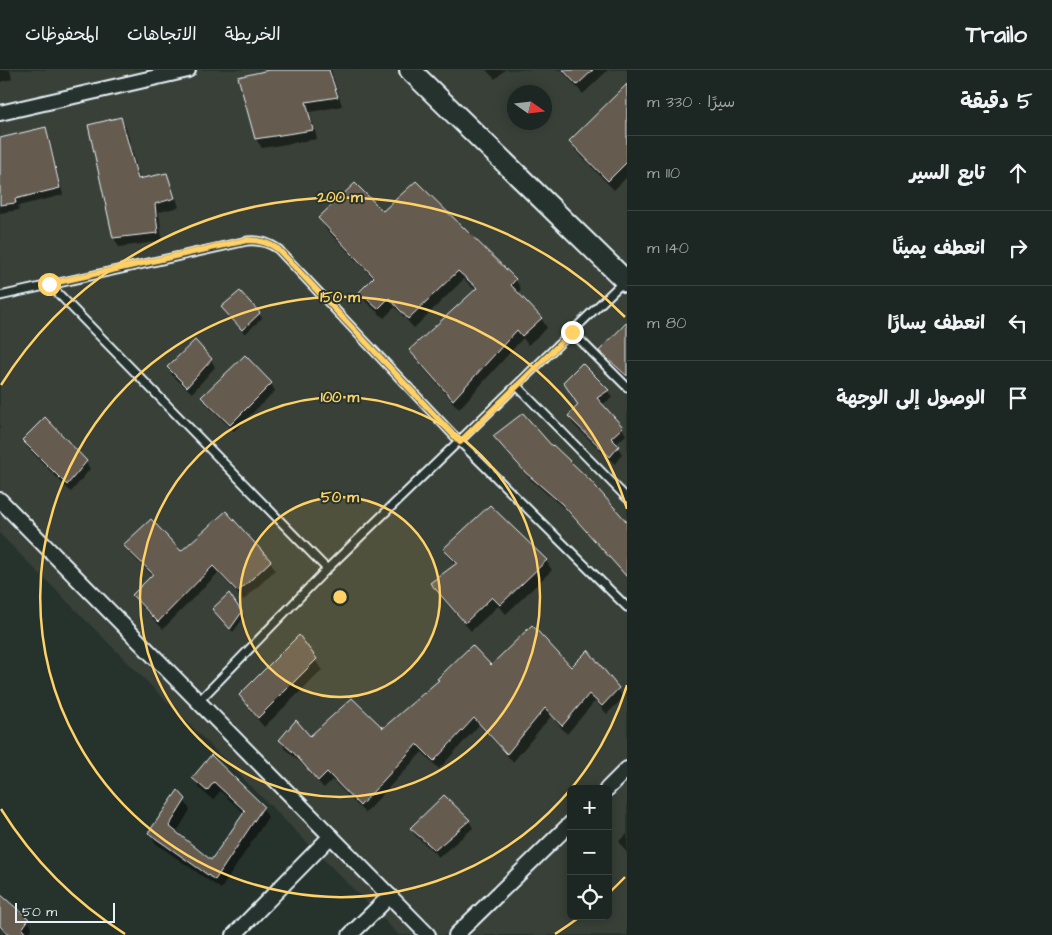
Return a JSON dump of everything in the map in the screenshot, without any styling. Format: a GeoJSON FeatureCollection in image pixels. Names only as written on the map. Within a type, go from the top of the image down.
{"type":"FeatureCollection","features":[{"type":"Feature","properties":{"kind":"street"},"geometry":{"type":"LineString","coordinates":[[0,113],[188,70]]}},
{"type":"Feature","properties":{"kind":"street"},"geometry":{"type":"LineString","coordinates":[[410,70],[626,281]]}},
{"type":"Feature","properties":{"kind":"street"},"geometry":{"type":"LineString","coordinates":[[0,500],[428,935]]}},
{"type":"Feature","properties":{"kind":"street"},"geometry":{"type":"LineString","coordinates":[[610,785],[627,769]]}},
{"type":"Feature","properties":{"kind":"street"},"geometry":{"type":"LineString","coordinates":[[456,935],[567,828]]}},
{"type":"Feature","properties":{"kind":"street"},"geometry":{"type":"LineString","coordinates":[[234,935],[331,836]]}},
{"type":"Feature","properties":{"kind":"street"},"geometry":{"type":"LineString","coordinates":[[350,935],[390,896]]}},
{"type":"Feature","properties":{"kind":"lane"},"geometry":{"type":"LineString","coordinates":[[0,296],[247,240],[266,242],[278,249],[460,442],[627,607]]}},
{"type":"Feature","properties":{"kind":"lane"},"geometry":{"type":"LineString","coordinates":[[199,701],[327,569],[626,281]]}},
{"type":"Feature","properties":{"kind":"lane"},"geometry":{"type":"LineString","coordinates":[[49,284],[327,569]]}},
{"type":"Feature","properties":{"kind":"lane"},"geometry":{"type":"LineString","coordinates":[[572,332],[627,388]]}},
{"type":"Feature","properties":{"kind":"lane"},"geometry":{"type":"LineString","coordinates":[[517,386],[627,498]]}},
{"type":"Feature","properties":{"kind":"shaded area"},"geometry":{"type":"Polygon","coordinates":[[[0,70],[627,70],[627,935],[399,935],[0,534],[0,70]]]}},
{"type":"Feature","properties":{"kind":"building"},"geometry":{"type":"Polygon","coordinates":[[[269,70],[329,70],[338,97],[306,102],[313,130],[255,139],[238,77],[269,70]]]}},
{"type":"Feature","properties":{"kind":"building"},"geometry":{"type":"Polygon","coordinates":[[[563,70],[593,70],[577,85],[563,70]]]}},
{"type":"Feature","properties":{"kind":"building"},"geometry":{"type":"Polygon","coordinates":[[[627,84],[627,162],[608,181],[569,141],[627,84]]]}},
{"type":"Feature","properties":{"kind":"building"},"geometry":{"type":"Polygon","coordinates":[[[121,117],[138,179],[167,173],[175,198],[155,204],[158,233],[113,238],[88,125],[121,117]]]}},
{"type":"Feature","properties":{"kind":"building"},"geometry":{"type":"Polygon","coordinates":[[[46,127],[60,188],[15,199],[16,203],[0,205],[0,138],[46,127]]]}},
{"type":"Feature","properties":{"kind":"building"},"geometry":{"type":"Polygon","coordinates":[[[416,181],[516,279],[511,285],[542,318],[522,336],[517,330],[453,400],[409,350],[477,288],[458,271],[408,319],[389,298],[378,309],[359,292],[374,277],[318,218],[355,183],[383,211],[416,181]]]}},
{"type":"Feature","properties":{"kind":"building"},"geometry":{"type":"Polygon","coordinates":[[[240,291],[260,313],[242,330],[221,307],[240,291]]]}},
{"type":"Feature","properties":{"kind":"building"},"geometry":{"type":"Polygon","coordinates":[[[627,322],[627,376],[599,351],[627,322]]]}},
{"type":"Feature","properties":{"kind":"building"},"geometry":{"type":"Polygon","coordinates":[[[195,340],[212,359],[187,387],[167,367],[195,340]]]}},
{"type":"Feature","properties":{"kind":"building"},"geometry":{"type":"Polygon","coordinates":[[[245,355],[272,383],[230,425],[201,397],[245,355]]]}},
{"type":"Feature","properties":{"kind":"building"},"geometry":{"type":"Polygon","coordinates":[[[582,363],[609,390],[597,398],[623,427],[611,438],[619,446],[610,457],[568,416],[578,405],[563,382],[582,363]]]}},
{"type":"Feature","properties":{"kind":"building"},"geometry":{"type":"Polygon","coordinates":[[[523,413],[552,446],[590,480],[627,522],[627,577],[562,504],[526,473],[493,436],[523,413]]]}},
{"type":"Feature","properties":{"kind":"building"},"geometry":{"type":"Polygon","coordinates":[[[45,417],[87,461],[67,485],[22,440],[45,417]]]}},
{"type":"Feature","properties":{"kind":"building"},"geometry":{"type":"Polygon","coordinates":[[[490,505],[547,560],[500,605],[492,597],[465,623],[430,583],[457,563],[443,549],[490,505]]]}},
{"type":"Feature","properties":{"kind":"building"},"geometry":{"type":"Polygon","coordinates":[[[226,511],[271,561],[238,592],[213,566],[158,622],[132,595],[153,574],[123,545],[151,519],[181,551],[226,511]]]}},
{"type":"Feature","properties":{"kind":"building"},"geometry":{"type":"Polygon","coordinates":[[[229,593],[242,612],[230,629],[212,609],[229,593]]]}},
{"type":"Feature","properties":{"kind":"building"},"geometry":{"type":"Polygon","coordinates":[[[532,625],[571,667],[588,650],[619,688],[602,706],[589,694],[562,726],[545,708],[507,754],[474,718],[434,761],[417,744],[360,806],[327,772],[318,781],[293,752],[279,740],[296,720],[310,736],[352,698],[383,728],[439,680],[437,679],[472,645],[491,665],[532,625]]]}},
{"type":"Feature","properties":{"kind":"building"},"geometry":{"type":"Polygon","coordinates":[[[299,635],[317,659],[258,718],[239,695],[299,635]]]}},
{"type":"Feature","properties":{"kind":"building"},"geometry":{"type":"Polygon","coordinates":[[[211,755],[264,806],[215,880],[148,833],[178,790],[186,799],[169,826],[211,860],[245,811],[214,782],[207,791],[192,778],[211,755]]]}},
{"type":"Feature","properties":{"kind":"building"},"geometry":{"type":"Polygon","coordinates":[[[444,795],[470,820],[435,850],[410,828],[444,795]]]}},
{"type":"Feature","properties":{"kind":"building"},"geometry":{"type":"Polygon","coordinates":[[[0,894],[29,919],[22,929],[27,935],[8,935],[0,926],[0,894]]]}},
{"type":"Feature","properties":{"kind":"route"},"geometry":{"type":"LineString","coordinates":[[49,284],[247,240],[266,242],[278,249],[460,442],[572,332]]}}]}
